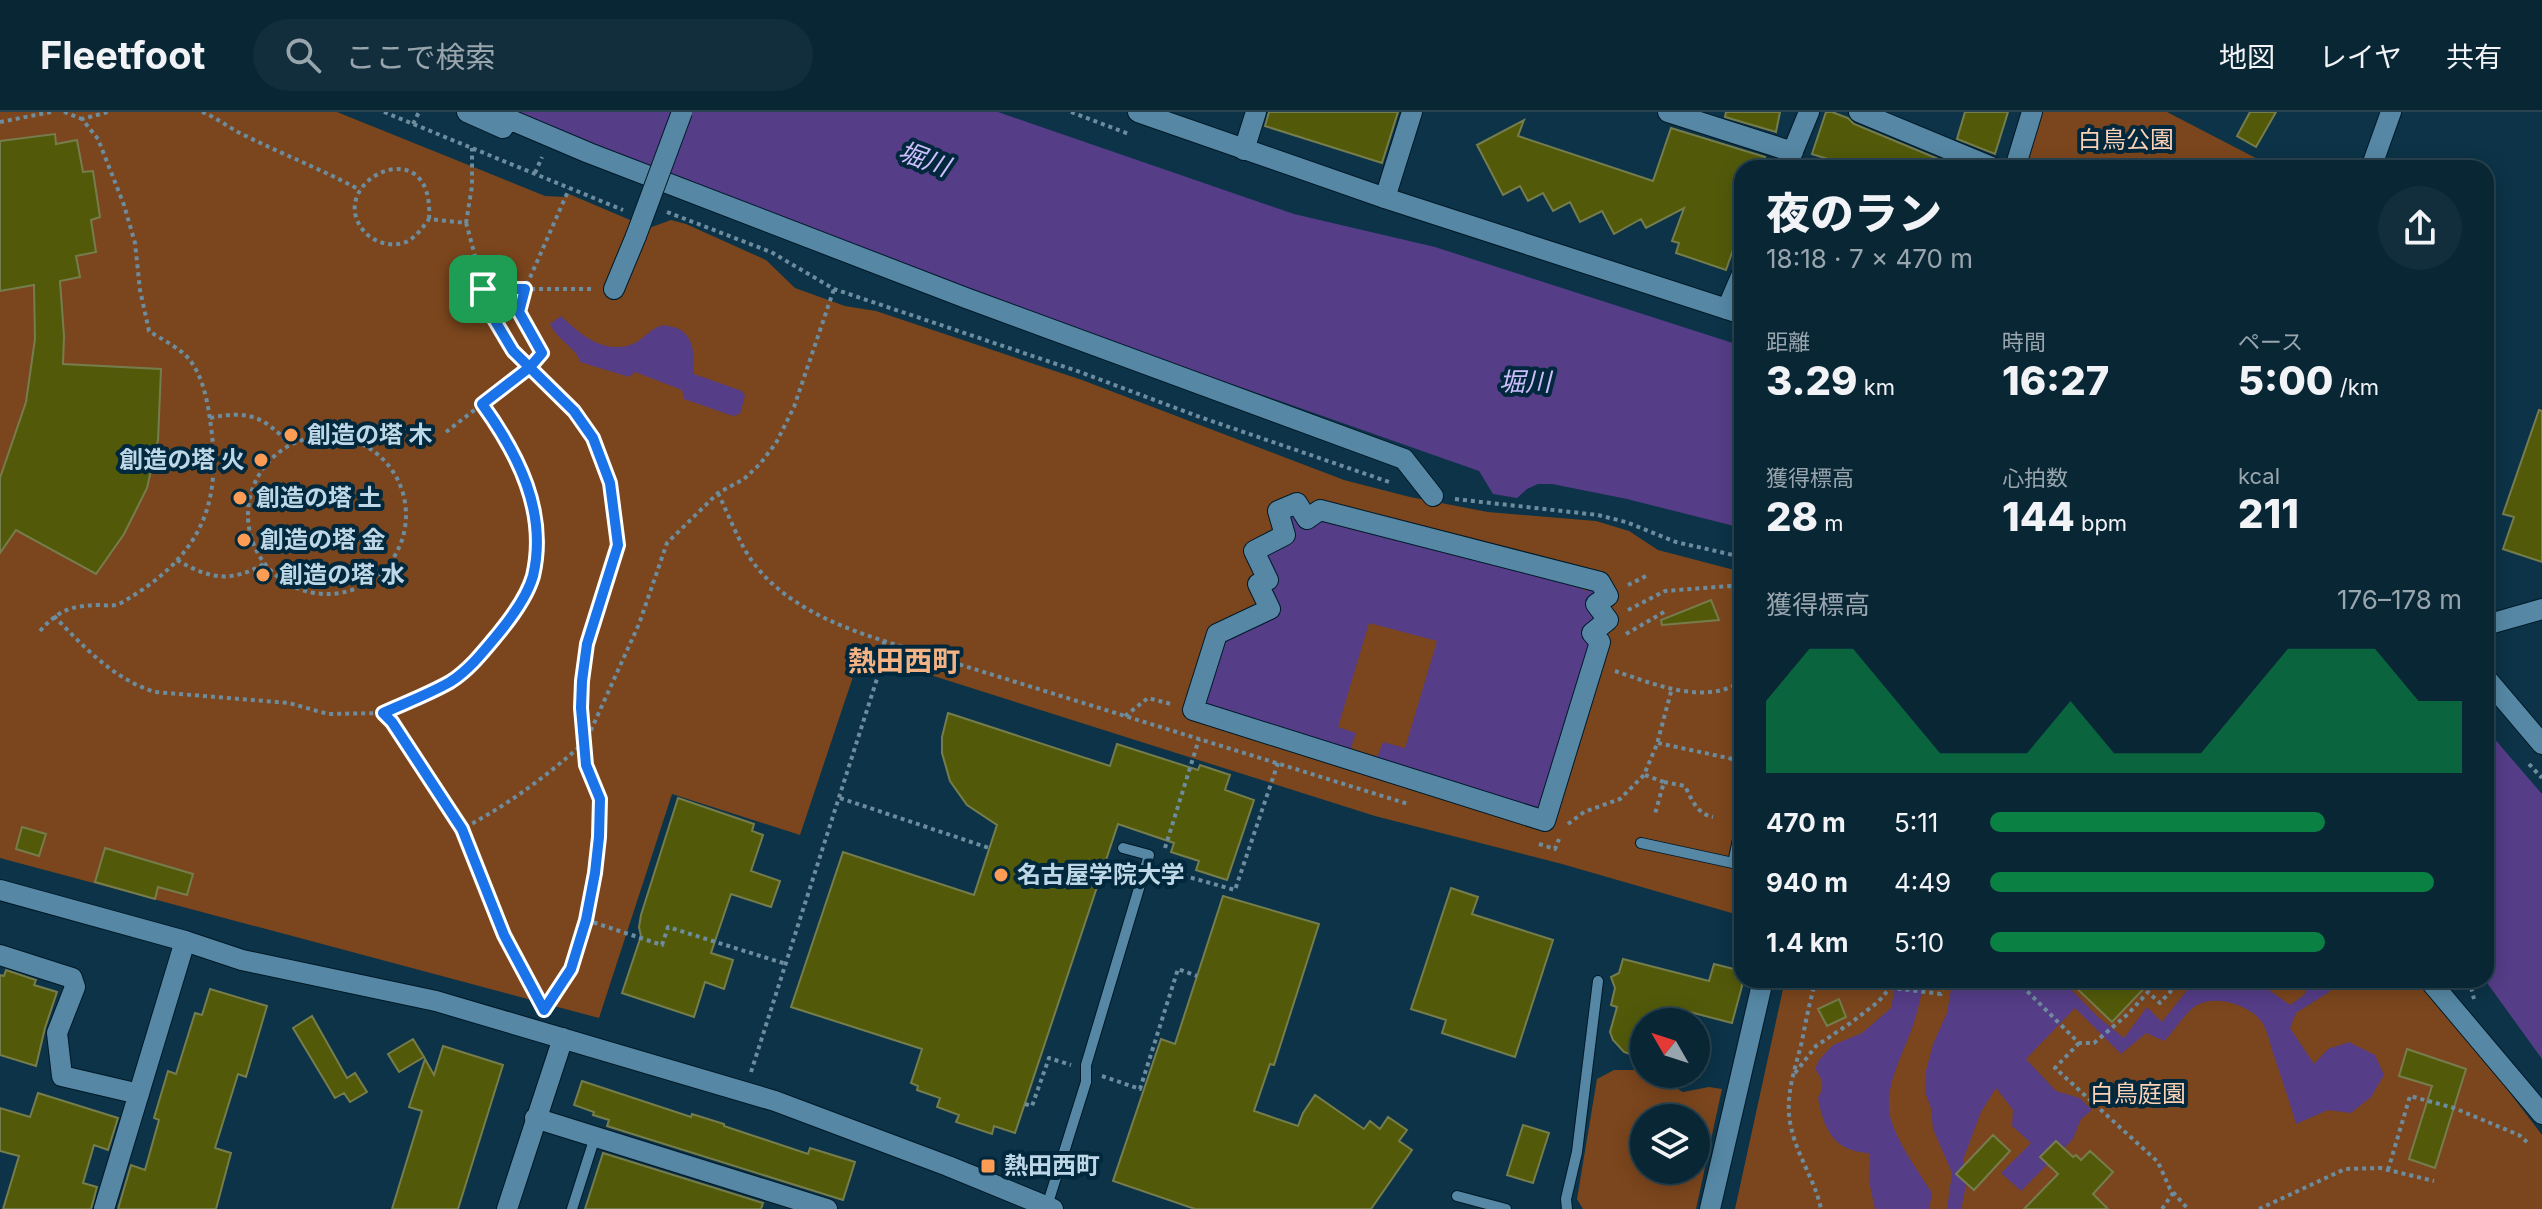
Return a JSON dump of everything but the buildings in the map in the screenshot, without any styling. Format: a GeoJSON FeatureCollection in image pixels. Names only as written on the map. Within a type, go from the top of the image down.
{"type":"FeatureCollection","features":[{"type":"Feature","properties":{"kind":"street"},"geometry":{"type":"LineString","coordinates":[[467,112],[634,181],[645,175]]}},
{"type":"Feature","properties":{"kind":"street"},"geometry":{"type":"LineString","coordinates":[[492,112],[645,175],[1083,343],[1404,459],[1433,496]]}},
{"type":"Feature","properties":{"kind":"street"},"geometry":{"type":"LineString","coordinates":[[614,289],[682,112]]}},
{"type":"Feature","properties":{"kind":"street"},"geometry":{"type":"LineString","coordinates":[[1138,112],[1385,198],[1734,311]]}},
{"type":"Feature","properties":{"kind":"street"},"geometry":{"type":"LineString","coordinates":[[1244,150],[1256,112]]}},
{"type":"Feature","properties":{"kind":"street"},"geometry":{"type":"LineString","coordinates":[[1385,198],[1412,112]]}},
{"type":"Feature","properties":{"kind":"street"},"geometry":{"type":"LineString","coordinates":[[1668,112],[1701,117],[1789,160],[1809,112]]}},
{"type":"Feature","properties":{"kind":"street"},"geometry":{"type":"LineString","coordinates":[[1859,112],[1975,160]]}},
{"type":"Feature","properties":{"kind":"street"},"geometry":{"type":"LineString","coordinates":[[2017,160],[2032,112]]}},
{"type":"Feature","properties":{"kind":"street"},"geometry":{"type":"LineString","coordinates":[[2374,160],[2391,112]]}},
{"type":"Feature","properties":{"kind":"street"},"geometry":{"type":"LineString","coordinates":[[1297,503],[1307,519],[1320,510],[1600,582],[1608,596],[1596,604],[1608,620],[1592,633],[1600,642],[1545,821],[1193,710],[1217,634],[1270,609],[1258,584],[1268,580],[1254,551],[1285,535],[1278,511],[1297,503]]}},
{"type":"Feature","properties":{"kind":"street"},"geometry":{"type":"LineString","coordinates":[[2494,623],[2542,609]]}},
{"type":"Feature","properties":{"kind":"street"},"geometry":{"type":"LineString","coordinates":[[2494,687],[2542,744]]}},
{"type":"Feature","properties":{"kind":"street"},"geometry":{"type":"LineString","coordinates":[[0,890],[185,941],[242,960],[436,1001],[775,1101],[1050,1208]]}},
{"type":"Feature","properties":{"kind":"street"},"geometry":{"type":"LineString","coordinates":[[104,1209],[185,941]]}},
{"type":"Feature","properties":{"kind":"street"},"geometry":{"type":"LineString","coordinates":[[0,955],[72,978],[75,987],[57,1033],[62,1076],[139,1094]]}},
{"type":"Feature","properties":{"kind":"street"},"geometry":{"type":"LineString","coordinates":[[1710,1209],[1761,988]]}},
{"type":"Feature","properties":{"kind":"street"},"geometry":{"type":"LineString","coordinates":[[2436,988],[2542,1114]]}},
{"type":"Feature","properties":{"kind":"street"},"geometry":{"type":"LineString","coordinates":[[507,1209],[563,1038]]}},
{"type":"Feature","properties":{"kind":"street"},"geometry":{"type":"LineString","coordinates":[[535,1118],[827,1209]]}},
{"type":"Feature","properties":{"kind":"lane"},"geometry":{"type":"LineString","coordinates":[[1641,843],[1733,863],[1734,860]]}},
{"type":"Feature","properties":{"kind":"lane"},"geometry":{"type":"LineString","coordinates":[[1050,1208],[1086,1082],[1086,1070],[1147,865],[1149,855],[1123,848]]}},
{"type":"Feature","properties":{"kind":"lane"},"geometry":{"type":"LineString","coordinates":[[1567,1209],[1598,981]]}},
{"type":"Feature","properties":{"kind":"lane"},"geometry":{"type":"LineString","coordinates":[[572,1209],[595,1137]]}},
{"type":"Feature","properties":{"kind":"lane"},"geometry":{"type":"LineString","coordinates":[[1457,1196],[1506,1209]]}},
{"type":"Feature","properties":{"kind":"path"},"geometry":{"type":"LineString","coordinates":[[0,122],[51,112]]}},
{"type":"Feature","properties":{"kind":"path"},"geometry":{"type":"LineString","coordinates":[[64,112],[82,119],[108,112]]}},
{"type":"Feature","properties":{"kind":"path"},"geometry":{"type":"LineString","coordinates":[[40,631],[54,616],[75,606],[118,605],[156,579],[186,553],[203,525],[212,492],[213,441],[205,392],[188,357],[149,331],[140,290],[135,243],[124,205],[98,139],[79,112]]}},
{"type":"Feature","properties":{"kind":"path"},"geometry":{"type":"LineString","coordinates":[[202,112],[218,118],[243,135],[360,190]]}},
{"type":"Feature","properties":{"kind":"path"},"geometry":{"type":"LineString","coordinates":[[413,124],[419,112]]}},
{"type":"Feature","properties":{"kind":"path"},"geometry":{"type":"LineString","coordinates":[[535,173],[546,147]]}},
{"type":"Feature","properties":{"kind":"path"},"geometry":{"type":"LineString","coordinates":[[383,713],[462,829],[504,935],[544,1010],[571,969],[586,920],[599,837],[600,799],[586,765],[582,681],[587,644],[618,545],[610,483],[593,438],[574,411],[509,345],[491,314],[466,223],[472,186],[472,148]]}},
{"type":"Feature","properties":{"kind":"path"},"geometry":{"type":"LineString","coordinates":[[388,169],[400,169],[414,174],[424,185],[430,200],[429,219],[420,232],[406,243],[391,244],[377,241],[364,232],[358,222],[355,205],[360,190],[372,176],[388,169]]}},
{"type":"Feature","properties":{"kind":"path"},"geometry":{"type":"LineString","coordinates":[[446,432],[530,367],[542,353],[519,312],[525,289],[569,189]]}},
{"type":"Feature","properties":{"kind":"path"},"geometry":{"type":"LineString","coordinates":[[429,219],[466,223]]}},
{"type":"Feature","properties":{"kind":"path"},"geometry":{"type":"LineString","coordinates":[[483,289],[614,289]]}},
{"type":"Feature","properties":{"kind":"path"},"geometry":{"type":"LineString","coordinates":[[462,829],[531,788],[586,741],[639,624],[667,543],[718,493],[744,479],[776,443],[794,407],[834,289]]}},
{"type":"Feature","properties":{"kind":"path"},"geometry":{"type":"LineString","coordinates":[[54,616],[80,644],[110,669],[138,687],[155,692],[289,703],[328,714],[383,713],[452,680],[483,652],[514,615],[532,578],[536,551],[533,511],[524,475],[507,439],[482,404]]}},
{"type":"Feature","properties":{"kind":"path"},"geometry":{"type":"LineString","coordinates":[[210,418],[229,414],[250,416],[272,425],[289,444]]}},
{"type":"Feature","properties":{"kind":"path"},"geometry":{"type":"LineString","coordinates":[[324,436],[345,438],[376,451],[392,468],[402,486],[406,513],[400,543],[383,571],[358,588],[336,596],[296,588],[264,563],[251,533],[246,501],[267,465],[289,444],[324,436]]}},
{"type":"Feature","properties":{"kind":"path"},"geometry":{"type":"LineString","coordinates":[[177,560],[200,573],[226,578],[246,574],[264,563]]}},
{"type":"Feature","properties":{"kind":"path"},"geometry":{"type":"LineString","coordinates":[[1608,620],[1665,591],[1734,587]]}},
{"type":"Feature","properties":{"kind":"path"},"geometry":{"type":"LineString","coordinates":[[751,1072],[883,660],[884,641]]}},
{"type":"Feature","properties":{"kind":"path"},"geometry":{"type":"LineString","coordinates":[[1613,670],[1704,694],[1734,687]]}},
{"type":"Feature","properties":{"kind":"path"},"geometry":{"type":"LineString","coordinates":[[1563,828],[1584,812],[1620,799],[1644,775],[1658,742],[1672,688]]}},
{"type":"Feature","properties":{"kind":"path"},"geometry":{"type":"LineString","coordinates":[[1125,716],[1148,698],[1193,710]]}},
{"type":"Feature","properties":{"kind":"path"},"geometry":{"type":"LineString","coordinates":[[1159,868],[1199,739]]}},
{"type":"Feature","properties":{"kind":"path"},"geometry":{"type":"LineString","coordinates":[[1658,742],[1734,759]]}},
{"type":"Feature","properties":{"kind":"path"},"geometry":{"type":"LineString","coordinates":[[1147,865],[1235,890],[1278,763]]}},
{"type":"Feature","properties":{"kind":"path"},"geometry":{"type":"LineString","coordinates":[[1644,775],[1685,786],[1696,807],[1704,815],[1713,817]]}},
{"type":"Feature","properties":{"kind":"path"},"geometry":{"type":"LineString","coordinates":[[1655,814],[1664,782]]}},
{"type":"Feature","properties":{"kind":"path"},"geometry":{"type":"LineString","coordinates":[[840,798],[989,848]]}},
{"type":"Feature","properties":{"kind":"path"},"geometry":{"type":"LineString","coordinates":[[586,920],[662,945],[668,927],[786,964]]}},
{"type":"Feature","properties":{"kind":"path"},"geometry":{"type":"LineString","coordinates":[[1025,1104],[1032,1106],[1049,1058],[1140,1089],[1178,969],[1197,976]]}},
{"type":"Feature","properties":{"kind":"path"},"geometry":{"type":"LineString","coordinates":[[1814,988],[1788,1102],[1801,1160],[1816,1188],[1821,1209]]}},
{"type":"Feature","properties":{"kind":"path"},"geometry":{"type":"LineString","coordinates":[[1792,1077],[1816,1046],[1878,1002],[1890,988],[1941,994],[1943,988]]}},
{"type":"Feature","properties":{"kind":"path"},"geometry":{"type":"LineString","coordinates":[[2024,988],[2079,1043]]}},
{"type":"Feature","properties":{"kind":"path"},"geometry":{"type":"LineString","coordinates":[[2174,988],[2160,1003],[2148,992],[2114,1027],[2094,1043],[2079,1043],[2055,1068],[2158,1162],[2173,1193],[2188,1209]]}},
{"type":"Feature","properties":{"kind":"path"},"geometry":{"type":"LineString","coordinates":[[2471,988],[2475,1005]]}},
{"type":"Feature","properties":{"kind":"path"},"geometry":{"type":"LineString","coordinates":[[2388,1170],[2410,1096],[2454,1108],[2519,1135],[2527,1142]]}},
{"type":"Feature","properties":{"kind":"path"},"geometry":{"type":"LineString","coordinates":[[2259,1209],[2345,1169],[2380,1168],[2434,1181]]}},
{"type":"Feature","properties":{"kind":"path"},"geometry":{"type":"LineString","coordinates":[[2162,1209],[2173,1193]]}},
{"type":"Feature","properties":{"kind":"green space"},"geometry":{"type":"Polygon","coordinates":[[[0,112],[337,112],[545,196],[566,197],[569,194],[649,228],[671,220],[686,224],[766,260],[795,288],[845,306],[876,311],[1082,380],[1344,480],[1488,512],[1596,521],[1629,531],[1658,550],[1734,570],[1734,914],[1562,864],[1375,816],[861,653],[800,835],[672,794],[599,1018],[0,858],[0,112]]]}},
{"type":"Feature","properties":{"kind":"green space","name":"白鳥公園"},"geometry":{"type":"Polygon","coordinates":[[[2039,112],[2167,112],[2260,160],[2025,160],[2039,112]]]}},
{"type":"Feature","properties":{"kind":"green space","name":"白鳥庭園"},"geometry":{"type":"Polygon","coordinates":[[[1783,988],[2429,988],[2542,1135],[2542,1209],[1735,1209],[1783,988]]]}},
{"type":"Feature","properties":{"kind":"green space"},"geometry":{"type":"Polygon","coordinates":[[[1614,1070],[1630,1070],[1630,1088],[1676,1088],[1683,1092],[1710,1087],[1722,1089],[1710,1144],[1710,1104],[1630,1104],[1630,1184],[1701,1184],[1696,1209],[1583,1209],[1577,1199],[1597,1079],[1614,1070]]]}},
{"type":"Feature","properties":{"kind":"water","name":"堀川"},"geometry":{"type":"Polygon","coordinates":[[[499,112],[998,112],[1294,214],[1435,247],[1734,343],[1734,526],[1552,484],[1538,484],[1517,498],[1493,494],[1479,471],[990,299],[499,112]]]}},
{"type":"Feature","properties":{"kind":"water"},"geometry":{"type":"Polygon","coordinates":[[[561,316],[592,340],[615,347],[630,345],[660,326],[680,330],[692,346],[694,374],[742,391],[745,396],[740,414],[733,416],[684,399],[682,390],[635,372],[629,377],[580,362],[550,324],[561,316]]]}},
{"type":"Feature","properties":{"kind":"water"},"geometry":{"type":"Polygon","coordinates":[[[1283,514],[1321,515],[1577,582],[1584,591],[1596,587],[1601,618],[1539,815],[1375,763],[1383,742],[1405,748],[1437,641],[1369,623],[1338,727],[1356,733],[1349,754],[1199,707],[1221,638],[1276,612],[1260,551],[1289,536],[1283,514]]]}},
{"type":"Feature","properties":{"kind":"water"},"geometry":{"type":"Polygon","coordinates":[[[2494,738],[2542,794],[2542,1059],[2491,988],[2494,988],[2494,738]]]}},
{"type":"Feature","properties":{"kind":"water"},"geometry":{"type":"Polygon","coordinates":[[[1895,988],[1922,988],[1916,1016],[1891,1087],[1889,1111],[1900,1141],[1932,1193],[1929,1209],[1875,1209],[1869,1181],[1870,1154],[1846,1148],[1837,1142],[1823,1118],[1818,1098],[1822,1090],[1815,1069],[1819,1060],[1833,1045],[1862,1033],[1891,1008],[1895,988]]]}},
{"type":"Feature","properties":{"kind":"water"},"geometry":{"type":"Polygon","coordinates":[[[2070,988],[2124,1038],[2147,1007],[2162,1022],[2189,988],[2266,988],[2290,1005],[2305,994],[2306,988],[2332,988],[2296,1013],[2290,1028],[2314,1064],[2328,1049],[2349,1042],[2375,1055],[2384,1075],[2371,1097],[2351,1113],[2328,1110],[2296,1124],[2265,1027],[2251,1011],[2223,1001],[2205,1002],[2188,1013],[2164,1041],[2146,1033],[2121,1054],[2075,1008],[2026,1059],[2056,1091],[2080,1098],[2092,1110],[2081,1119],[2073,1139],[2021,1191],[2001,1173],[2031,1143],[2012,1126],[2013,1110],[1996,1088],[1981,1112],[1963,1160],[1967,1182],[1961,1209],[1947,1209],[1952,1173],[1933,1129],[1931,1108],[1925,1092],[1926,1071],[1933,1044],[1947,1013],[1951,989],[2070,988]]]}},
{"type":"Feature","properties":{"kind":"place","name":"創造の塔 木"},"geometry":{"type":"Point","coordinates":[291,435]}},
{"type":"Feature","properties":{"kind":"place","name":"創造の塔 火"},"geometry":{"type":"Point","coordinates":[261,460]}},
{"type":"Feature","properties":{"kind":"place","name":"創造の塔 土"},"geometry":{"type":"Point","coordinates":[240,498]}},
{"type":"Feature","properties":{"kind":"place","name":"創造の塔 金"},"geometry":{"type":"Point","coordinates":[244,540]}},
{"type":"Feature","properties":{"kind":"place","name":"創造の塔 水"},"geometry":{"type":"Point","coordinates":[263,575]}},
{"type":"Feature","properties":{"kind":"place","name":"名古屋学院大学"},"geometry":{"type":"Point","coordinates":[1001,875]}},
{"type":"Feature","properties":{"kind":"place","name":"熱田西町"},"geometry":{"type":"Point","coordinates":[988,1166]}},
{"type":"Feature","properties":{"kind":"district","name":"熱田西町"},"geometry":{"type":"Point","coordinates":[904,661]}},
{"type":"Feature","properties":{"kind":"route"},"geometry":{"type":"LineString","coordinates":[[483,289],[491,314],[513,351],[530,367],[574,411],[593,438],[610,483],[618,545],[587,644],[582,681],[586,765],[600,799],[595,873],[586,920],[571,969],[544,1010],[504,935],[462,829],[383,713],[452,680],[483,652],[514,615],[532,578],[536,551],[533,511],[524,475],[507,439],[482,404],[530,367],[542,353],[519,312],[525,289],[483,289]]}}]}
